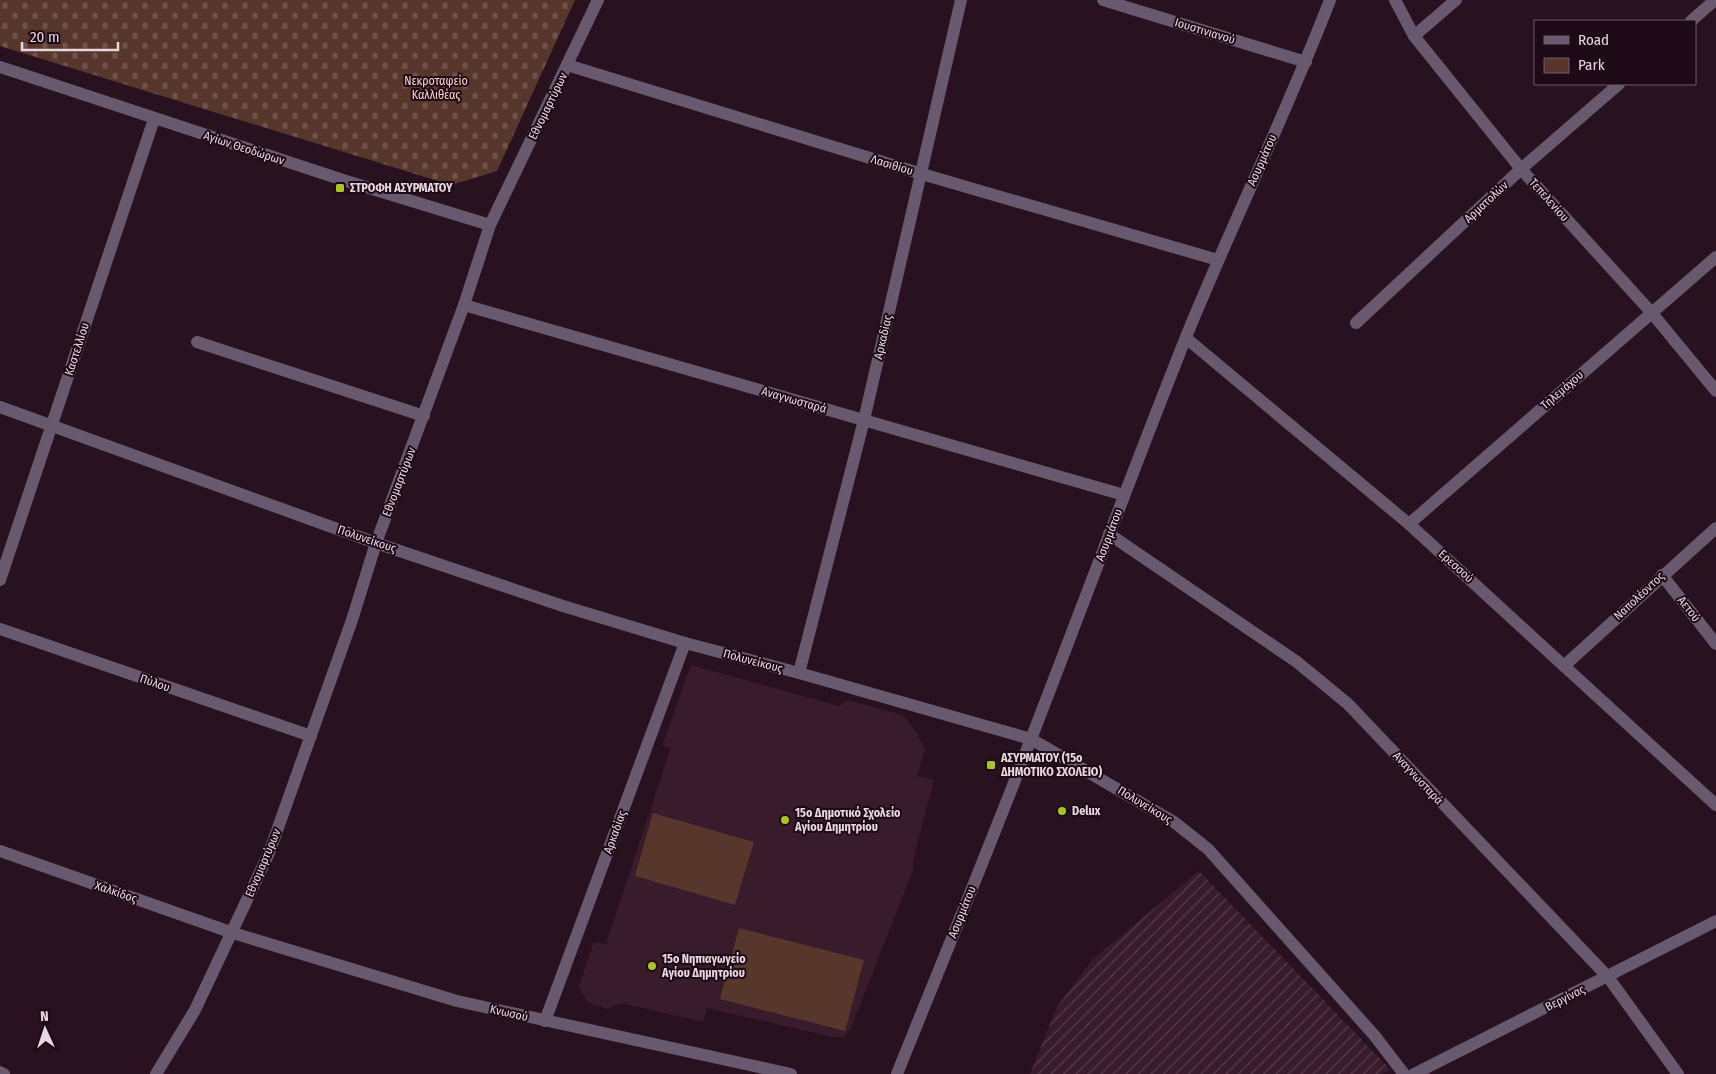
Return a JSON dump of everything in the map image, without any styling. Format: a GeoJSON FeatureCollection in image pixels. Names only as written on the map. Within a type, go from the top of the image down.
{"type":"FeatureCollection","features":[{"type":"Feature","properties":{"kind":"street","name":"Εθνομαρτύρων"},"geometry":{"type":"LineString","coordinates":[[156,1074],[195,1010],[233,933],[269,853],[311,736],[376,543],[464,305],[490,225],[598,0]]}},
{"type":"Feature","properties":{"kind":"street","name":"Αρκαδίας"},"geometry":{"type":"LineString","coordinates":[[799,673],[864,420],[961,0]]}},
{"type":"Feature","properties":{"kind":"street","name":"Ιουστινιανού"},"geometry":{"type":"LineString","coordinates":[[1103,0],[1306,62]]}},
{"type":"Feature","properties":{"kind":"street","name":"Ασυρμάτου"},"geometry":{"type":"LineString","coordinates":[[897,1074],[1031,740],[1108,534],[1186,338],[1218,260],[1306,62],[1330,0]]}},
{"type":"Feature","properties":{"kind":"street","name":"Τεπελενίου"},"geometry":{"type":"LineString","coordinates":[[1395,0],[1414,36],[1521,169],[1651,312],[1716,391]]}},
{"type":"Feature","properties":{"kind":"street"},"geometry":{"type":"LineString","coordinates":[[1414,36],[1456,0]]}},
{"type":"Feature","properties":{"kind":"street"},"geometry":{"type":"LineString","coordinates":[[1691,20],[1715,0]]}},
{"type":"Feature","properties":{"kind":"street","name":"Λασιθίου"},"geometry":{"type":"LineString","coordinates":[[567,65],[922,174],[1218,260]]}},
{"type":"Feature","properties":{"kind":"street","name":"Αγίων Θεοδώρων"},"geometry":{"type":"LineString","coordinates":[[0,67],[154,119],[490,225]]}},
{"type":"Feature","properties":{"kind":"street","name":"Αρματολών"},"geometry":{"type":"LineString","coordinates":[[1356,323],[1521,169],[1618,85]]}},
{"type":"Feature","properties":{"kind":"street","name":"Καστελλίου"},"geometry":{"type":"LineString","coordinates":[[0,580],[154,119]]}},
{"type":"Feature","properties":{"kind":"street","name":"Τηλεμάχου"},"geometry":{"type":"LineString","coordinates":[[1409,524],[1716,257]]}},
{"type":"Feature","properties":{"kind":"street","name":"Αναγνωσταρά"},"geometry":{"type":"LineString","coordinates":[[464,305],[1124,495]]}},
{"type":"Feature","properties":{"kind":"street","name":"Ερεσσού"},"geometry":{"type":"LineString","coordinates":[[1186,338],[1409,524],[1716,805]]}},
{"type":"Feature","properties":{"kind":"street"},"geometry":{"type":"LineString","coordinates":[[197,342],[424,416]]}},
{"type":"Feature","properties":{"kind":"street","name":"Πολυνείκους"},"geometry":{"type":"LineString","coordinates":[[0,407],[376,543],[563,606],[685,643],[799,673],[1031,740],[1174,822],[1208,849],[1374,1035],[1404,1074]]}},
{"type":"Feature","properties":{"kind":"street","name":"Ναπολέοντος"},"geometry":{"type":"LineString","coordinates":[[1564,666],[1662,575],[1716,528]]}},
{"type":"Feature","properties":{"kind":"street","name":"Αναγνωσταρά"},"geometry":{"type":"LineString","coordinates":[[1108,534],[1297,662],[1348,704],[1608,977],[1678,1074]]}},
{"type":"Feature","properties":{"kind":"street","name":"Αετού"},"geometry":{"type":"LineString","coordinates":[[1662,575],[1716,644]]}},
{"type":"Feature","properties":{"kind":"street","name":"Πύλου"},"geometry":{"type":"LineString","coordinates":[[0,629],[311,736]]}},
{"type":"Feature","properties":{"kind":"street","name":"Αρκαδίας"},"geometry":{"type":"LineString","coordinates":[[545,1021],[685,643]]}},
{"type":"Feature","properties":{"kind":"street","name":"Χαλκίδος"},"geometry":{"type":"LineString","coordinates":[[0,851],[233,933]]}},
{"type":"Feature","properties":{"kind":"street","name":"Βεργίνας"},"geometry":{"type":"LineString","coordinates":[[1414,1074],[1716,921]]}},
{"type":"Feature","properties":{"kind":"street","name":"Κνωσού"},"geometry":{"type":"LineString","coordinates":[[233,933],[457,1001],[791,1074]]}},
{"type":"Feature","properties":{"kind":"street"},"geometry":{"type":"LineString","coordinates":[[0,1072],[4,1074]]}},
{"type":"Feature","properties":{"kind":"shaded area","name":"15ο Δημοτικό Σχολείο Αγίου Δημητρίου"},"geometry":{"type":"Polygon","coordinates":[[[691,665],[839,706],[847,700],[903,715],[916,732],[925,749],[917,776],[934,780],[913,860],[913,870],[851,1028],[844,1037],[832,1037],[707,1008],[703,1022],[621,1003],[607,1009],[587,1002],[579,987],[594,942],[606,944],[671,748],[662,746],[691,665]]]}},
{"type":"Feature","properties":{"kind":"shaded area"},"geometry":{"type":"Polygon","coordinates":[[[1199,871],[1390,1069],[1381,1074],[1030,1074],[1057,1007],[1092,960],[1199,871]]]}},
{"type":"Feature","properties":{"kind":"green space","name":"Νεκροταφείο Καλλιθέας"},"geometry":{"type":"Polygon","coordinates":[[[0,0],[575,0],[497,171],[451,185],[0,46],[0,0]]]}},
{"type":"Feature","properties":{"kind":"green space"},"geometry":{"type":"Polygon","coordinates":[[[653,813],[754,842],[735,905],[635,876],[653,813]]]}},
{"type":"Feature","properties":{"kind":"green space"},"geometry":{"type":"Polygon","coordinates":[[[739,928],[864,960],[845,1031],[720,999],[739,928]]]}},
{"type":"Feature","properties":{"kind":"place","name":"ΣΤΡΟΦΗ ΑΣΥΡΜΑΤΟΥ"},"geometry":{"type":"Point","coordinates":[340,188]}},
{"type":"Feature","properties":{"kind":"place","name":"ΑΣΥΡΜΑΤΟΥ (15ο ΔΗΜΟΤΙΚΟ ΣΧΟΛΕΙΟ)"},"geometry":{"type":"Point","coordinates":[991,765]}},
{"type":"Feature","properties":{"kind":"place","name":"Delux"},"geometry":{"type":"Point","coordinates":[1062,811]}},
{"type":"Feature","properties":{"kind":"place","name":"15ο Δημοτικό Σχολείο Αγίου Δημητρίου"},"geometry":{"type":"Point","coordinates":[785,820]}},
{"type":"Feature","properties":{"kind":"place","name":"15ο Νηπιαγωγείο Αγίου Δημητρίου"},"geometry":{"type":"Point","coordinates":[652,966]}}]}
